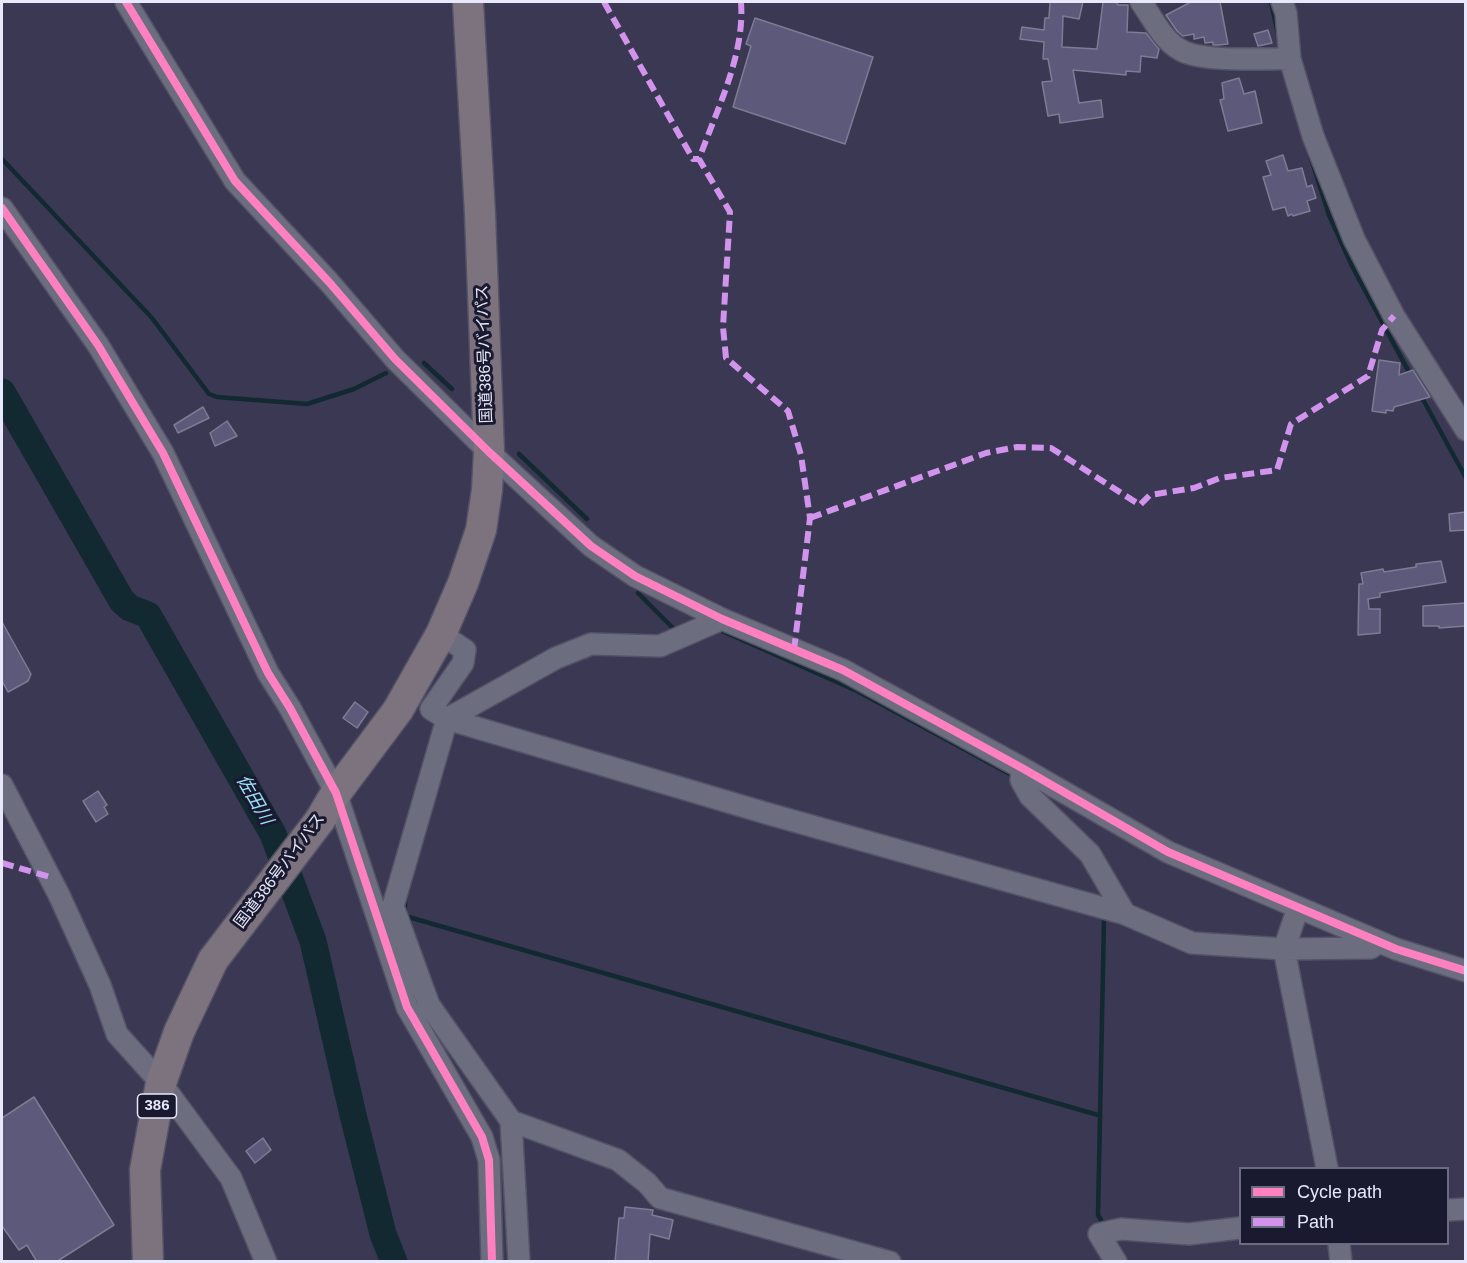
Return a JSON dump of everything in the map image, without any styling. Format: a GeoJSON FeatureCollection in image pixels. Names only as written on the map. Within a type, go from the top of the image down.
{"type":"FeatureCollection","features":[{"type":"Feature","properties":{"kind":"highway","name":"国道386号バイパス"},"geometry":{"type":"LineString","coordinates":[[148,1262],[145,1170],[161,1083],[179,1032],[213,960],[320,820],[336,793],[398,710],[441,634],[463,583],[481,530],[487,490],[489,452],[480,214],[468,2]]}},
{"type":"Feature","properties":{"kind":"street"},"geometry":{"type":"LineString","coordinates":[[126,2],[235,181],[329,282],[395,359],[489,452],[591,546],[635,576],[722,619],[843,670],[1022,768],[1168,852],[1378,942],[1466,971]]}},
{"type":"Feature","properties":{"kind":"street"},"geometry":{"type":"LineString","coordinates":[[1141,2],[1166,38],[1178,49],[1194,57],[1290,59]]}},
{"type":"Feature","properties":{"kind":"street"},"geometry":{"type":"LineString","coordinates":[[1282,2],[1286,13],[1290,59],[1313,136],[1354,239],[1394,316],[1466,430]]}},
{"type":"Feature","properties":{"kind":"street"},"geometry":{"type":"LineString","coordinates":[[2,208],[98,345],[163,453],[268,673],[290,708],[336,793],[407,1007],[482,1137],[489,1160],[492,1262]]}},
{"type":"Feature","properties":{"kind":"street"},"geometry":{"type":"LineString","coordinates":[[519,1262],[511,1121],[429,1005],[393,906],[447,719],[556,658],[591,644],[660,646],[722,619]]}},
{"type":"Feature","properties":{"kind":"street"},"geometry":{"type":"LineString","coordinates":[[441,634],[465,650],[463,663],[430,709],[447,719],[770,814],[1125,914],[1192,943],[1284,949],[1371,948],[1378,942]]}},
{"type":"Feature","properties":{"kind":"street"},"geometry":{"type":"LineString","coordinates":[[1022,768],[1020,780],[1030,796],[1090,854],[1125,914]]}},
{"type":"Feature","properties":{"kind":"street"},"geometry":{"type":"LineString","coordinates":[[2,785],[59,895],[100,985],[117,1034],[161,1083],[231,1178],[266,1262]]}},
{"type":"Feature","properties":{"kind":"street"},"geometry":{"type":"LineString","coordinates":[[1298,908],[1284,949],[1327,1167]]}},
{"type":"Feature","properties":{"kind":"street"},"geometry":{"type":"LineString","coordinates":[[511,1121],[618,1160],[647,1183],[660,1198],[890,1262]]}},
{"type":"Feature","properties":{"kind":"street"},"geometry":{"type":"LineString","coordinates":[[1449,1210],[1466,1209]]}},
{"type":"Feature","properties":{"kind":"street"},"geometry":{"type":"LineString","coordinates":[[1116,1262],[1108,1231],[1189,1234],[1239,1228]]}},
{"type":"Feature","properties":{"kind":"street"},"geometry":{"type":"LineString","coordinates":[[1339,1245],[1341,1262]]}},
{"type":"Feature","properties":{"kind":"building"},"geometry":{"type":"Polygon","coordinates":[[[1050,2],[1083,2],[1079,19],[1063,16],[1062,47],[1097,49],[1103,2],[1116,2],[1118,5],[1128,5],[1127,32],[1146,33],[1159,49],[1157,58],[1141,56],[1140,72],[1126,71],[1126,75],[1073,70],[1079,103],[1101,100],[1103,117],[1060,123],[1059,114],[1048,116],[1042,82],[1052,81],[1048,59],[1043,59],[1044,42],[1020,39],[1022,27],[1044,30],[1045,18],[1049,18],[1050,2]]]}},
{"type":"Feature","properties":{"kind":"building"},"geometry":{"type":"Polygon","coordinates":[[[1191,2],[1220,2],[1228,44],[1205,43],[1204,37],[1194,39],[1194,34],[1183,36],[1177,31],[1166,15],[1191,2]]]}},
{"type":"Feature","properties":{"kind":"building"},"geometry":{"type":"Polygon","coordinates":[[[755,18],[873,57],[845,144],[733,107],[751,46],[746,44],[755,18]]]}},
{"type":"Feature","properties":{"kind":"building"},"geometry":{"type":"Polygon","coordinates":[[[1268,30],[1272,43],[1258,46],[1254,34],[1268,30]]]}},
{"type":"Feature","properties":{"kind":"building"},"geometry":{"type":"Polygon","coordinates":[[[1239,78],[1244,94],[1255,91],[1262,123],[1228,131],[1220,100],[1224,99],[1222,83],[1239,78]]]}},
{"type":"Feature","properties":{"kind":"building"},"geometry":{"type":"Polygon","coordinates":[[[1283,155],[1288,171],[1302,168],[1307,187],[1312,185],[1316,198],[1307,201],[1310,211],[1288,216],[1285,207],[1273,210],[1263,177],[1271,175],[1266,161],[1283,155]]]}},
{"type":"Feature","properties":{"kind":"building"},"geometry":{"type":"Polygon","coordinates":[[[1379,360],[1400,363],[1399,375],[1413,370],[1430,397],[1394,407],[1393,411],[1386,410],[1386,413],[1372,411],[1379,360]]]}},
{"type":"Feature","properties":{"kind":"building"},"geometry":{"type":"Polygon","coordinates":[[[203,407],[209,418],[178,433],[174,425],[203,407]]]}},
{"type":"Feature","properties":{"kind":"building"},"geometry":{"type":"Polygon","coordinates":[[[227,421],[237,436],[215,446],[210,433],[227,421]]]}},
{"type":"Feature","properties":{"kind":"building"},"geometry":{"type":"Polygon","coordinates":[[[1466,512],[1466,530],[1450,531],[1449,514],[1466,512]]]}},
{"type":"Feature","properties":{"kind":"building"},"geometry":{"type":"Polygon","coordinates":[[[1441,561],[1446,582],[1380,593],[1380,597],[1368,599],[1369,609],[1380,609],[1380,633],[1358,635],[1359,584],[1363,584],[1361,573],[1383,569],[1384,572],[1441,561]]]}},
{"type":"Feature","properties":{"kind":"building"},"geometry":{"type":"Polygon","coordinates":[[[1466,603],[1466,626],[1439,628],[1439,626],[1423,626],[1423,606],[1466,603]]]}},
{"type":"Feature","properties":{"kind":"building"},"geometry":{"type":"Polygon","coordinates":[[[2,622],[31,674],[28,681],[8,692],[2,681],[2,622]]]}},
{"type":"Feature","properties":{"kind":"building"},"geometry":{"type":"Polygon","coordinates":[[[355,702],[368,712],[357,728],[343,718],[355,702]]]}},
{"type":"Feature","properties":{"kind":"building"},"geometry":{"type":"Polygon","coordinates":[[[98,791],[107,805],[104,807],[108,814],[96,822],[83,801],[98,791]]]}},
{"type":"Feature","properties":{"kind":"building"},"geometry":{"type":"Polygon","coordinates":[[[34,1097],[114,1225],[56,1262],[37,1262],[27,1245],[19,1250],[2,1226],[2,1118],[34,1097]]]}},
{"type":"Feature","properties":{"kind":"building"},"geometry":{"type":"Polygon","coordinates":[[[263,1138],[271,1150],[255,1163],[246,1151],[263,1138]]]}},
{"type":"Feature","properties":{"kind":"building"},"geometry":{"type":"Polygon","coordinates":[[[625,1207],[653,1210],[652,1215],[673,1220],[669,1239],[650,1234],[648,1262],[615,1262],[619,1218],[624,1218],[625,1207]]]}},
{"type":"Feature","properties":{"kind":"waterway"},"geometry":{"type":"LineString","coordinates":[[1271,2],[1278,34]]}},
{"type":"Feature","properties":{"kind":"waterway"},"geometry":{"type":"LineString","coordinates":[[1310,155],[1329,215],[1353,268],[1411,376]]}},
{"type":"Feature","properties":{"kind":"waterway"},"geometry":{"type":"LineString","coordinates":[[2,159],[152,318],[209,394],[217,397],[307,404],[354,389],[386,373]]}},
{"type":"Feature","properties":{"kind":"waterway"},"geometry":{"type":"LineString","coordinates":[[424,363],[452,389]]}},
{"type":"Feature","properties":{"kind":"waterway","name":"佐田川"},"geometry":{"type":"LineString","coordinates":[[2,392],[122,601],[130,608],[148,615],[273,834],[313,941],[383,1234],[394,1262]]}},
{"type":"Feature","properties":{"kind":"waterway"},"geometry":{"type":"LineString","coordinates":[[1420,394],[1466,478]]}},
{"type":"Feature","properties":{"kind":"waterway"},"geometry":{"type":"LineString","coordinates":[[519,454],[587,519]]}},
{"type":"Feature","properties":{"kind":"waterway"},"geometry":{"type":"LineString","coordinates":[[638,593],[676,631]]}},
{"type":"Feature","properties":{"kind":"waterway"},"geometry":{"type":"LineString","coordinates":[[722,631],[857,691],[1010,774],[1013,779]]}},
{"type":"Feature","properties":{"kind":"waterway"},"geometry":{"type":"LineString","coordinates":[[405,897],[405,916],[1098,1115]]}},
{"type":"Feature","properties":{"kind":"waterway"},"geometry":{"type":"LineString","coordinates":[[1104,920],[1098,1215],[1105,1227]]}},
{"type":"Feature","properties":{"kind":"marked path"},"geometry":{"type":"LineString","coordinates":[[604,2],[693,159],[699,159]]}},
{"type":"Feature","properties":{"kind":"marked path"},"geometry":{"type":"LineString","coordinates":[[741,2],[739,42],[734,62],[699,159],[730,212],[723,327],[726,358],[788,411],[801,455],[810,518],[794,650]]}},
{"type":"Feature","properties":{"kind":"marked path"},"geometry":{"type":"LineString","coordinates":[[810,518],[986,453],[1017,447],[1051,448],[1140,505],[1150,495],[1194,488],[1220,478],[1277,470],[1291,424],[1368,376],[1382,330],[1394,316]]}},
{"type":"Feature","properties":{"kind":"marked path"},"geometry":{"type":"LineString","coordinates":[[2,863],[50,877]]}},
{"type":"Feature","properties":{"kind":"cycle path"},"geometry":{"type":"LineString","coordinates":[[126,2],[235,181],[329,282],[395,359],[489,452],[591,546],[635,576],[722,619],[843,670],[1022,768],[1168,852],[1396,949],[1466,971]]}},
{"type":"Feature","properties":{"kind":"cycle path"},"geometry":{"type":"LineString","coordinates":[[2,208],[98,345],[163,453],[268,673],[290,708],[336,793],[407,1007],[482,1137],[489,1160],[492,1262]]}}]}
